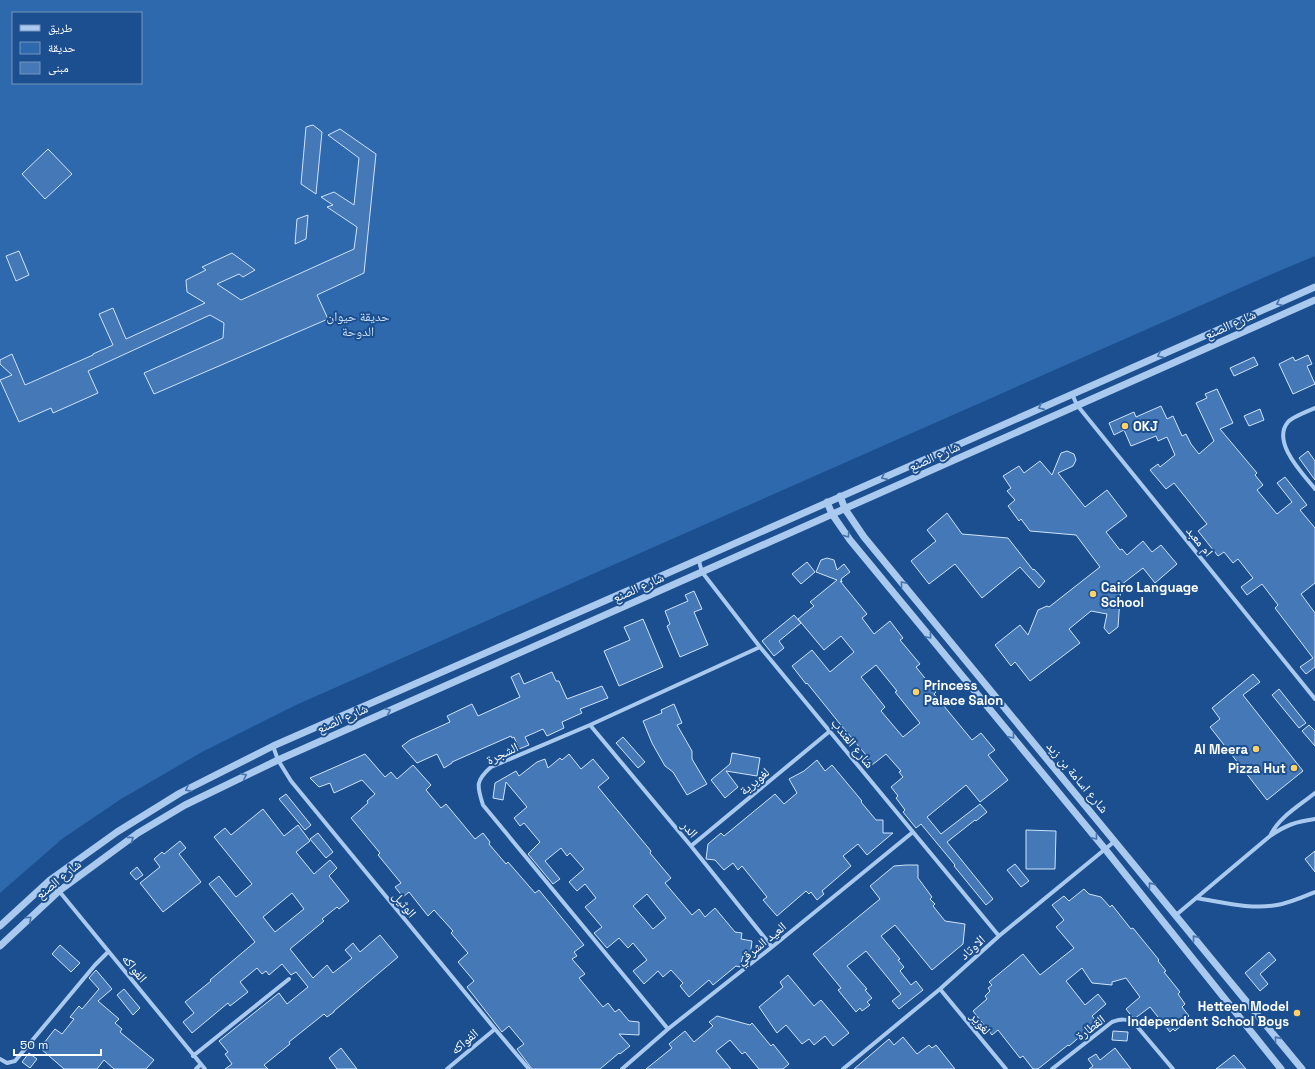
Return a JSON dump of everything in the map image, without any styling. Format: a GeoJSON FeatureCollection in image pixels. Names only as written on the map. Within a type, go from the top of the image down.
{"type":"FeatureCollection","features":[{"type":"Feature","properties":{"kind":"street","name":"شارع الصنع"},"geometry":{"type":"LineString","coordinates":[[0,926],[50,880],[117,832],[180,793],[272,746],[1315,287]]}},
{"type":"Feature","properties":{"kind":"street","name":"شارع الصنع"},"geometry":{"type":"LineString","coordinates":[[0,946],[59,891],[138,833],[185,805],[278,760],[441,687],[1315,300]]}},
{"type":"Feature","properties":{"kind":"street","name":"ام معبد"},"geometry":{"type":"LineString","coordinates":[[1072,394],[1077,405],[1315,699]]}},
{"type":"Feature","properties":{"kind":"street"},"geometry":{"type":"LineString","coordinates":[[1315,408],[1288,422],[1283,434],[1285,448],[1315,489]]}},
{"type":"Feature","properties":{"kind":"street","name":"شارع اسامة بن زيد"},"geometry":{"type":"LineString","coordinates":[[840,496],[845,509],[864,537],[1302,1069]]}},
{"type":"Feature","properties":{"kind":"street","name":"شارع اسامة بن زيد"},"geometry":{"type":"LineString","coordinates":[[827,502],[832,514],[850,540],[1105,849],[1281,1069]]}},
{"type":"Feature","properties":{"kind":"street","name":"شارع العندب"},"geometry":{"type":"LineString","coordinates":[[699,559],[702,572],[760,646],[999,936]]}},
{"type":"Feature","properties":{"kind":"street","name":"الشجرة"},"geometry":{"type":"LineString","coordinates":[[668,1029],[483,806],[479,793],[478,782],[491,767],[590,725],[760,646]]}},
{"type":"Feature","properties":{"kind":"street"},"geometry":{"type":"LineString","coordinates":[[436,674],[441,687]]}},
{"type":"Feature","properties":{"kind":"street","name":"الدر"},"geometry":{"type":"LineString","coordinates":[[590,725],[692,846],[772,947]]}},
{"type":"Feature","properties":{"kind":"street","name":"لغويرية"},"geometry":{"type":"LineString","coordinates":[[692,846],[830,731]]}},
{"type":"Feature","properties":{"kind":"street","name":"الوثيل"},"geometry":{"type":"LineString","coordinates":[[272,746],[278,760],[291,781],[529,1069]]}},
{"type":"Feature","properties":{"kind":"street"},"geometry":{"type":"LineString","coordinates":[[1270,836],[1273,829],[1280,821],[1315,793]]}},
{"type":"Feature","properties":{"kind":"street"},"geometry":{"type":"LineString","coordinates":[[1176,915],[1270,836],[1282,828],[1298,821],[1315,819]]}},
{"type":"Feature","properties":{"kind":"street","name":"العيد الشرقي"},"geometry":{"type":"LineString","coordinates":[[622,1069],[668,1029],[772,947],[912,832]]}},
{"type":"Feature","properties":{"kind":"street","name":"الاوتاد"},"geometry":{"type":"LineString","coordinates":[[843,1069],[940,989],[999,936],[1115,841]]}},
{"type":"Feature","properties":{"kind":"street","name":"الفواكه"},"geometry":{"type":"LineString","coordinates":[[50,880],[205,1069]]}},
{"type":"Feature","properties":{"kind":"street"},"geometry":{"type":"LineString","coordinates":[[1196,898],[1257,907],[1277,905],[1294,901],[1315,892]]}},
{"type":"Feature","properties":{"kind":"street"},"geometry":{"type":"LineString","coordinates":[[0,1059],[7,1063],[16,1061],[95,965],[108,952]]}},
{"type":"Feature","properties":{"kind":"street"},"geometry":{"type":"LineString","coordinates":[[194,1056],[289,980]]}},
{"type":"Feature","properties":{"kind":"street","name":"لغوير"},"geometry":{"type":"LineString","coordinates":[[940,989],[1006,1069]]}},
{"type":"Feature","properties":{"kind":"street","name":"القطارة"},"geometry":{"type":"LineString","coordinates":[[1052,1069],[1112,1022],[1119,1019],[1129,1020],[1135,1024],[1173,1069]]}},
{"type":"Feature","properties":{"kind":"street","name":"الفواكه"},"geometry":{"type":"LineString","coordinates":[[447,1069],[495,1029]]}},
{"type":"Feature","properties":{"kind":"street"},"geometry":{"type":"LineString","coordinates":[[196,1069],[201,1064]]}},
{"type":"Feature","properties":{"kind":"green space","name":"حديقة حيوان الدوحة"},"geometry":{"type":"Polygon","coordinates":[[[0,0],[1315,0],[1315,256],[296,705],[202,752],[121,799],[62,839],[0,893],[0,0]]]}},
{"type":"Feature","properties":{"kind":"building"},"geometry":{"type":"Polygon","coordinates":[[[313,125],[322,132],[316,194],[301,184],[306,127],[313,125]]]}},
{"type":"Feature","properties":{"kind":"building"},"geometry":{"type":"Polygon","coordinates":[[[340,129],[376,154],[364,273],[317,295],[328,319],[154,394],[144,373],[223,338],[224,323],[210,315],[88,371],[98,393],[53,413],[51,408],[19,422],[0,380],[12,375],[0,364],[0,360],[12,354],[25,385],[93,355],[113,345],[99,314],[113,308],[126,339],[205,303],[187,292],[186,280],[206,270],[202,267],[232,253],[255,270],[243,277],[239,274],[217,284],[241,300],[354,249],[357,227],[327,207],[333,205],[321,197],[334,192],[354,205],[359,158],[328,135],[340,129]]]}},
{"type":"Feature","properties":{"kind":"building"},"geometry":{"type":"Polygon","coordinates":[[[48,149],[72,174],[45,199],[22,174],[48,149]]]}},
{"type":"Feature","properties":{"kind":"building"},"geometry":{"type":"Polygon","coordinates":[[[308,215],[306,239],[295,244],[297,219],[308,215]]]}},
{"type":"Feature","properties":{"kind":"building"},"geometry":{"type":"Polygon","coordinates":[[[19,251],[29,275],[16,281],[6,256],[19,251]]]}},
{"type":"Feature","properties":{"kind":"building"},"geometry":{"type":"Polygon","coordinates":[[[1308,355],[1312,364],[1307,366],[1315,384],[1293,394],[1279,364],[1293,357],[1295,361],[1308,355]]]}},
{"type":"Feature","properties":{"kind":"building"},"geometry":{"type":"Polygon","coordinates":[[[1254,357],[1258,365],[1234,376],[1230,368],[1254,357]]]}},
{"type":"Feature","properties":{"kind":"building"},"geometry":{"type":"Polygon","coordinates":[[[1217,389],[1233,423],[1220,429],[1257,473],[1255,475],[1263,485],[1257,490],[1277,514],[1292,502],[1277,483],[1285,477],[1307,505],[1300,510],[1315,528],[1315,583],[1301,594],[1315,613],[1315,667],[1306,674],[1300,667],[1313,658],[1275,608],[1278,605],[1262,584],[1247,595],[1241,587],[1253,578],[1238,559],[1233,563],[1224,552],[1218,556],[1198,531],[1207,524],[1174,483],[1166,489],[1150,470],[1158,464],[1160,467],[1175,455],[1167,437],[1158,441],[1156,436],[1131,446],[1124,430],[1114,435],[1109,423],[1134,412],[1136,417],[1161,406],[1167,419],[1173,416],[1182,436],[1186,434],[1191,444],[1199,454],[1214,441],[1196,403],[1207,398],[1205,394],[1217,389]]]}},
{"type":"Feature","properties":{"kind":"building"},"geometry":{"type":"Polygon","coordinates":[[[1260,409],[1264,420],[1249,426],[1244,416],[1260,409]]]}},
{"type":"Feature","properties":{"kind":"building"},"geometry":{"type":"Polygon","coordinates":[[[1067,451],[1074,454],[1076,460],[1073,466],[1058,473],[1085,507],[1107,490],[1127,516],[1106,532],[1120,550],[1122,549],[1127,555],[1143,541],[1152,552],[1161,545],[1177,564],[1155,583],[1143,568],[1121,585],[1118,627],[1109,634],[1104,628],[1107,614],[1091,611],[1069,629],[1080,643],[1030,681],[1015,662],[1011,666],[995,645],[1020,625],[1028,635],[1038,610],[1047,606],[1049,607],[1100,567],[1076,535],[1030,531],[1021,519],[1019,521],[1008,506],[1015,500],[1007,491],[1011,488],[1003,476],[1019,466],[1024,473],[1040,461],[1052,475],[1061,453],[1067,451]]]}},
{"type":"Feature","properties":{"kind":"building"},"geometry":{"type":"Polygon","coordinates":[[[1308,451],[1315,461],[1315,480],[1299,458],[1308,451]]]}},
{"type":"Feature","properties":{"kind":"building"},"geometry":{"type":"Polygon","coordinates":[[[947,513],[962,534],[1008,538],[1033,570],[1034,569],[1045,581],[1039,588],[1020,567],[982,598],[955,564],[929,584],[911,561],[936,541],[927,530],[947,513]]]}},
{"type":"Feature","properties":{"kind":"building"},"geometry":{"type":"Polygon","coordinates":[[[827,558],[834,560],[837,570],[844,564],[850,572],[841,579],[842,582],[840,581],[867,614],[862,618],[874,634],[890,621],[903,638],[900,640],[920,664],[916,667],[936,692],[934,694],[972,740],[981,733],[995,750],[988,755],[1008,780],[980,802],[966,785],[927,817],[941,834],[980,804],[987,812],[947,842],[993,899],[986,905],[921,824],[916,828],[903,812],[905,810],[896,798],[898,796],[891,787],[903,777],[899,772],[901,771],[886,754],[872,765],[865,756],[866,755],[792,666],[812,650],[830,672],[854,652],[841,636],[824,650],[798,619],[814,606],[810,602],[837,580],[816,572],[821,560],[827,558]],[[876,665],[861,677],[885,707],[881,711],[903,737],[920,723],[895,692],[897,691],[876,665]]]}},
{"type":"Feature","properties":{"kind":"building"},"geometry":{"type":"Polygon","coordinates":[[[807,562],[815,572],[801,584],[792,574],[807,562]]]}},
{"type":"Feature","properties":{"kind":"building"},"geometry":{"type":"Polygon","coordinates":[[[694,591],[702,609],[694,612],[708,645],[680,657],[667,626],[670,624],[665,611],[688,601],[685,595],[694,591]]]}},
{"type":"Feature","properties":{"kind":"building"},"geometry":{"type":"Polygon","coordinates":[[[794,615],[801,623],[779,641],[784,648],[774,656],[762,641],[794,615]]]}},
{"type":"Feature","properties":{"kind":"building"},"geometry":{"type":"Polygon","coordinates":[[[643,619],[663,667],[619,686],[604,651],[630,640],[624,627],[643,619]]]}},
{"type":"Feature","properties":{"kind":"building"},"geometry":{"type":"Polygon","coordinates":[[[552,672],[556,681],[559,681],[567,699],[602,686],[608,698],[580,709],[582,713],[562,722],[564,728],[547,736],[543,729],[525,737],[529,745],[519,749],[514,737],[512,738],[511,736],[452,762],[444,768],[437,754],[417,763],[402,746],[410,740],[450,722],[447,716],[472,704],[478,716],[520,697],[511,677],[519,673],[524,684],[552,672]]]}},
{"type":"Feature","properties":{"kind":"building","name":"Al Meera"},"geometry":{"type":"Polygon","coordinates":[[[1253,674],[1260,682],[1243,695],[1303,771],[1267,800],[1210,727],[1220,719],[1212,708],[1253,674]]]}},
{"type":"Feature","properties":{"kind":"building"},"geometry":{"type":"Polygon","coordinates":[[[1279,689],[1306,723],[1299,728],[1272,695],[1279,689]]]}},
{"type":"Feature","properties":{"kind":"building"},"geometry":{"type":"Polygon","coordinates":[[[674,704],[682,723],[677,725],[692,751],[692,759],[707,784],[687,795],[673,772],[665,766],[652,743],[643,721],[662,713],[661,710],[674,704]]]}},
{"type":"Feature","properties":{"kind":"building"},"geometry":{"type":"Polygon","coordinates":[[[1309,725],[1315,731],[1315,746],[1302,731],[1309,725]]]}},
{"type":"Feature","properties":{"kind":"building"},"geometry":{"type":"Polygon","coordinates":[[[623,737],[645,762],[638,768],[616,743],[623,737]]]}},
{"type":"Feature","properties":{"kind":"building"},"geometry":{"type":"Polygon","coordinates":[[[732,753],[760,758],[757,776],[726,771],[738,787],[725,798],[711,780],[730,764],[732,753]]]}},
{"type":"Feature","properties":{"kind":"building"},"geometry":{"type":"Polygon","coordinates":[[[365,754],[385,777],[391,772],[397,779],[413,765],[431,785],[426,790],[441,808],[446,804],[475,839],[483,833],[490,842],[489,844],[506,864],[508,862],[535,893],[539,890],[584,945],[574,952],[577,956],[572,959],[585,974],[579,978],[603,1007],[608,1003],[615,1012],[619,1009],[629,1021],[639,1022],[639,1035],[619,1034],[630,1046],[600,1069],[532,1069],[517,1049],[524,1044],[509,1026],[502,1032],[467,987],[474,981],[458,962],[468,953],[451,933],[453,931],[434,910],[428,916],[409,892],[403,897],[395,887],[401,883],[378,855],[380,853],[351,818],[368,803],[367,801],[375,794],[362,780],[334,793],[330,783],[319,787],[310,778],[365,754]]]}},
{"type":"Feature","properties":{"kind":"building"},"geometry":{"type":"Polygon","coordinates":[[[569,754],[581,769],[593,759],[609,778],[598,787],[651,851],[650,853],[671,878],[665,883],[692,915],[699,909],[705,917],[715,908],[735,932],[742,933],[741,939],[752,941],[750,957],[743,956],[740,967],[736,966],[713,985],[709,980],[689,997],[680,986],[683,983],[671,970],[663,977],[658,971],[644,984],[633,971],[647,960],[633,943],[628,948],[619,938],[607,948],[594,933],[602,927],[585,907],[596,898],[585,884],[577,891],[569,882],[584,869],[570,853],[567,856],[561,848],[545,861],[560,879],[553,884],[528,854],[540,842],[524,823],[520,826],[514,818],[527,807],[506,782],[503,800],[493,798],[495,783],[516,771],[519,776],[537,762],[545,759],[548,768],[560,758],[562,760],[569,754]],[[647,894],[633,906],[653,929],[666,918],[647,894]]]}},
{"type":"Feature","properties":{"kind":"building"},"geometry":{"type":"Polygon","coordinates":[[[817,760],[825,771],[832,765],[876,820],[883,820],[883,833],[893,833],[867,855],[858,844],[843,856],[851,866],[822,891],[824,894],[817,900],[811,892],[809,894],[806,891],[777,916],[763,900],[767,897],[742,866],[738,870],[733,863],[724,870],[715,860],[706,859],[708,844],[721,833],[724,836],[775,794],[784,804],[797,793],[789,779],[804,771],[817,760]]]}},
{"type":"Feature","properties":{"kind":"building"},"geometry":{"type":"Polygon","coordinates":[[[286,794],[311,825],[305,830],[279,799],[286,794]]]}},
{"type":"Feature","properties":{"kind":"building"},"geometry":{"type":"Polygon","coordinates":[[[263,809],[284,836],[298,825],[310,841],[296,852],[314,874],[330,860],[337,868],[329,876],[349,901],[339,909],[337,907],[322,919],[324,921],[290,949],[313,978],[327,965],[333,973],[352,958],[345,950],[353,943],[360,952],[380,935],[398,957],[334,1012],[327,1017],[324,1014],[289,1042],[290,1044],[264,1065],[268,1069],[225,1069],[232,1064],[225,1054],[228,1052],[219,1041],[279,993],[287,1004],[308,987],[296,972],[291,975],[282,964],[269,975],[266,971],[262,974],[257,968],[240,982],[248,992],[230,1006],[228,1003],[192,1033],[183,1022],[194,1013],[185,1002],[255,942],[209,884],[219,876],[236,897],[252,884],[214,837],[225,828],[231,835],[263,809]],[[292,893],[263,917],[275,932],[304,909],[292,893]]]}},
{"type":"Feature","properties":{"kind":"building"},"geometry":{"type":"Polygon","coordinates":[[[1026,830],[1056,831],[1055,869],[1026,869],[1026,830]]]}},
{"type":"Feature","properties":{"kind":"building"},"geometry":{"type":"Polygon","coordinates":[[[318,833],[333,852],[326,858],[310,839],[318,833]]]}},
{"type":"Feature","properties":{"kind":"building"},"geometry":{"type":"Polygon","coordinates":[[[180,841],[186,848],[179,854],[201,882],[163,912],[140,883],[160,867],[154,859],[162,852],[164,854],[180,841]]]}},
{"type":"Feature","properties":{"kind":"building"},"geometry":{"type":"Polygon","coordinates":[[[1315,851],[1315,872],[1305,859],[1315,851]]]}},
{"type":"Feature","properties":{"kind":"building"},"geometry":{"type":"Polygon","coordinates":[[[1015,864],[1029,881],[1021,887],[1007,870],[1015,864]]]}},
{"type":"Feature","properties":{"kind":"building"},"geometry":{"type":"Polygon","coordinates":[[[918,865],[918,878],[932,897],[930,899],[935,904],[933,906],[945,921],[965,924],[963,944],[932,970],[895,925],[881,936],[900,959],[898,960],[904,967],[900,971],[911,985],[916,981],[923,990],[899,1009],[892,1001],[901,994],[866,951],[847,966],[867,989],[865,990],[872,998],[867,1002],[870,1005],[862,1011],[860,1008],[856,1012],[838,990],[841,988],[813,954],[880,899],[870,886],[894,866],[918,865]]]}},
{"type":"Feature","properties":{"kind":"building"},"geometry":{"type":"Polygon","coordinates":[[[137,867],[143,875],[136,880],[130,873],[137,867]]]}},
{"type":"Feature","properties":{"kind":"building"},"geometry":{"type":"Polygon","coordinates":[[[1084,889],[1089,894],[1101,897],[1110,907],[1112,905],[1131,929],[1133,928],[1159,960],[1158,961],[1166,971],[1164,972],[1180,992],[1178,994],[1185,1004],[1182,1007],[1189,1016],[1175,1031],[1173,1029],[1170,1032],[1150,1007],[1134,1019],[1126,1009],[1140,997],[1126,978],[1112,982],[1112,985],[1092,983],[1082,968],[1066,981],[1085,1005],[1098,994],[1106,1004],[1092,1016],[1097,1022],[1069,1046],[1068,1045],[1038,1069],[1033,1069],[1023,1056],[1020,1058],[998,1030],[992,1035],[973,1011],[987,999],[985,996],[990,991],[988,988],[992,985],[989,982],[1023,954],[1040,975],[1074,948],[1056,927],[1064,920],[1052,905],[1064,896],[1069,901],[1084,889]]]}},
{"type":"Feature","properties":{"kind":"building"},"geometry":{"type":"Polygon","coordinates":[[[60,945],[80,963],[71,972],[52,954],[60,945]]]}},
{"type":"Feature","properties":{"kind":"building"},"geometry":{"type":"Polygon","coordinates":[[[1269,952],[1276,960],[1260,974],[1268,984],[1260,991],[1245,973],[1269,952]]]}},
{"type":"Feature","properties":{"kind":"building"},"geometry":{"type":"Polygon","coordinates":[[[96,970],[112,989],[98,1001],[119,1019],[115,1023],[122,1029],[120,1032],[154,1060],[146,1069],[114,1069],[104,1060],[97,1069],[64,1069],[40,1048],[55,1029],[62,1034],[74,1019],[70,1017],[79,1006],[82,1009],[99,989],[89,978],[96,970]]]}},
{"type":"Feature","properties":{"kind":"building"},"geometry":{"type":"Polygon","coordinates":[[[788,975],[814,1006],[821,1000],[849,1033],[833,1046],[825,1036],[814,1045],[809,1039],[802,1044],[786,1025],[777,1033],[759,1007],[783,987],[780,982],[788,975]]]}},
{"type":"Feature","properties":{"kind":"building"},"geometry":{"type":"Polygon","coordinates":[[[124,989],[140,1008],[133,1015],[117,995],[124,989]]]}},
{"type":"Feature","properties":{"kind":"building"},"geometry":{"type":"Polygon","coordinates":[[[717,1016],[750,1025],[752,1023],[771,1046],[773,1044],[789,1064],[783,1069],[759,1069],[745,1052],[742,1054],[730,1040],[716,1051],[731,1069],[646,1069],[672,1048],[669,1044],[685,1031],[694,1042],[713,1026],[709,1022],[717,1016]]]}},
{"type":"Feature","properties":{"kind":"building"},"geometry":{"type":"Polygon","coordinates":[[[1113,1031],[1128,1032],[1127,1041],[1112,1040],[1113,1031]]]}},
{"type":"Feature","properties":{"kind":"building"},"geometry":{"type":"Polygon","coordinates":[[[903,1037],[917,1054],[929,1045],[932,1048],[936,1045],[955,1069],[854,1069],[889,1039],[894,1045],[903,1037]]]}},
{"type":"Feature","properties":{"kind":"building"},"geometry":{"type":"Polygon","coordinates":[[[341,1048],[357,1069],[337,1069],[329,1058],[341,1048]]]}},
{"type":"Feature","properties":{"kind":"building"},"geometry":{"type":"Polygon","coordinates":[[[1115,1048],[1131,1069],[1089,1069],[1093,1066],[1088,1059],[1096,1054],[1100,1060],[1115,1048]]]}},
{"type":"Feature","properties":{"kind":"building"},"geometry":{"type":"Polygon","coordinates":[[[29,1053],[37,1059],[30,1068],[22,1062],[29,1053]]]}},
{"type":"Feature","properties":{"kind":"building"},"geometry":{"type":"Polygon","coordinates":[[[1234,1055],[1246,1069],[1216,1069],[1234,1055]]]}},
{"type":"Feature","properties":{"kind":"place","name":"OKJ"},"geometry":{"type":"Point","coordinates":[1125,426]}},
{"type":"Feature","properties":{"kind":"place","name":"Cairo Language School"},"geometry":{"type":"Point","coordinates":[1093,594]}},
{"type":"Feature","properties":{"kind":"place","name":"Princess Palace Salon"},"geometry":{"type":"Point","coordinates":[916,692]}},
{"type":"Feature","properties":{"kind":"place","name":"Al Meera"},"geometry":{"type":"Point","coordinates":[1256,749]}},
{"type":"Feature","properties":{"kind":"place","name":"Pizza Hut"},"geometry":{"type":"Point","coordinates":[1294,768]}},
{"type":"Feature","properties":{"kind":"place","name":"Hetteen Model Independent School Boys"},"geometry":{"type":"Point","coordinates":[1297,1013]}}]}
